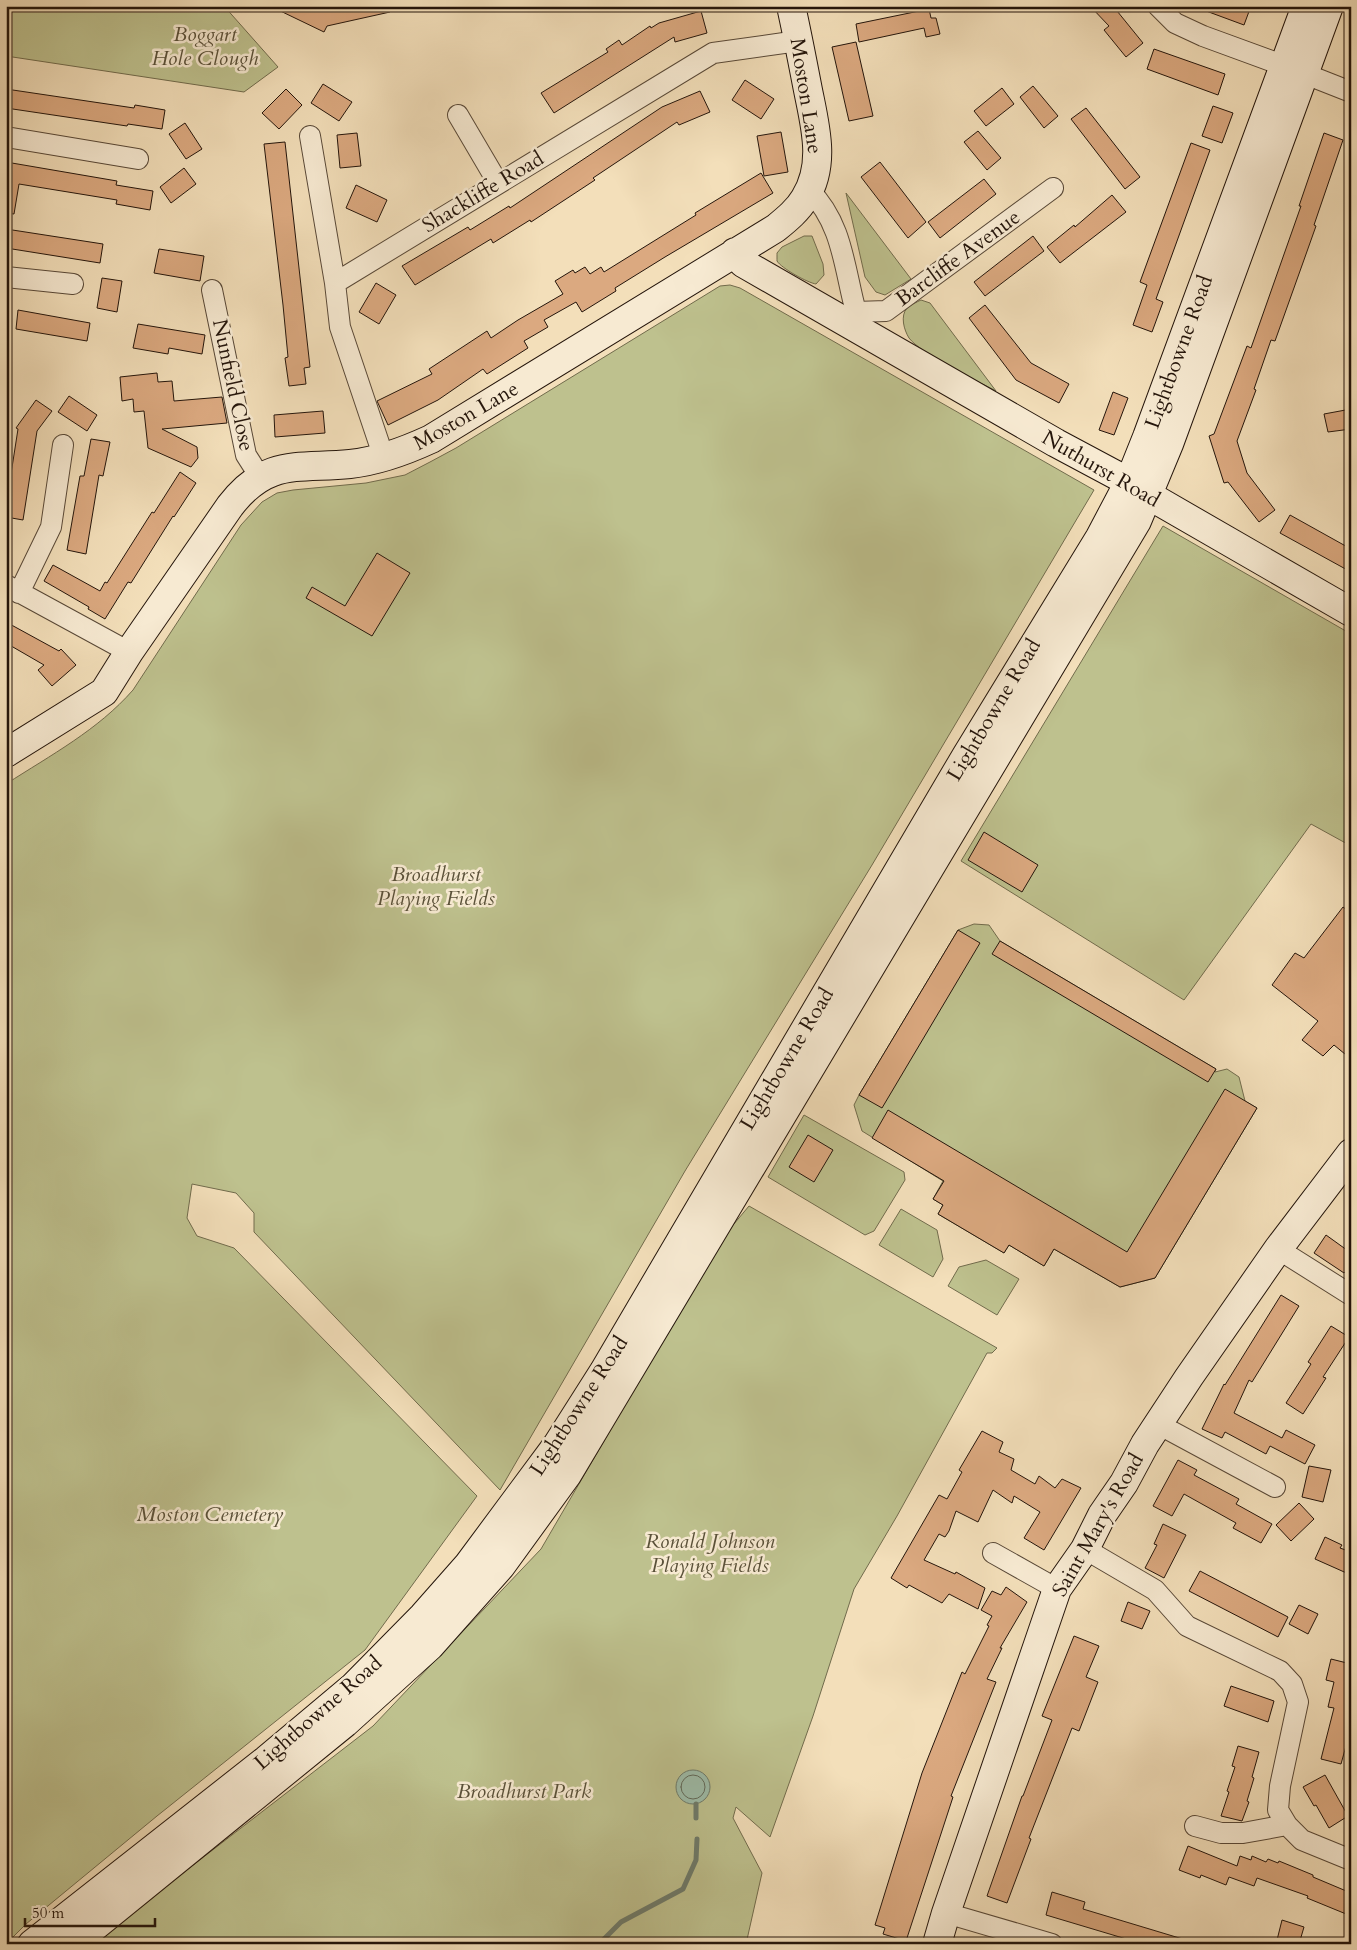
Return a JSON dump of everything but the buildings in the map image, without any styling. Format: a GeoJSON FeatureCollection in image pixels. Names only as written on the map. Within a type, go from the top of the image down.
{"type":"FeatureCollection","features":[{"type":"Feature","properties":{"kind":"main road","name":"Moston Lane"},"geometry":{"type":"LineString","coordinates":[[6,753],[104,692],[230,506],[244,489],[260,477],[288,468],[351,464],[384,458],[431,439],[776,228],[794,212],[809,190],[816,166],[817,138],[791,6]]}},
{"type":"Feature","properties":{"kind":"main road","name":"Lightbowne Road"},"geometry":{"type":"LineString","coordinates":[[1295,70],[1306,6]]}},
{"type":"Feature","properties":{"kind":"main road","name":"Lightbowne Road"},"geometry":{"type":"LineString","coordinates":[[73,1944],[345,1722],[423,1652],[501,1566],[567,1475],[1134,525],[1138,489],[1295,70],[1329,6]]}},
{"type":"Feature","properties":{"kind":"main road","name":"Nuthurst Road"},"geometry":{"type":"LineString","coordinates":[[735,252],[743,263],[854,318],[1056,444],[1351,612]]}},
{"type":"Feature","properties":{"kind":"main road","name":"Lightbowne Road"},"geometry":{"type":"LineString","coordinates":[[32,1944],[266,1760],[353,1687],[422,1617],[468,1565],[557,1445],[604,1371],[966,756],[1090,554],[1138,489]]}},
{"type":"Feature","properties":{"kind":"main road","name":"Saint Mary's Road"},"geometry":{"type":"LineString","coordinates":[[937,1944],[1058,1589],[1085,1549],[1102,1515],[1124,1483],[1158,1424],[1278,1249],[1351,1153]]}},
{"type":"Feature","properties":{"kind":"street"},"geometry":{"type":"LineString","coordinates":[[1158,6],[1175,23],[1202,36],[1351,92]]}},
{"type":"Feature","properties":{"kind":"street","name":"Shackliffe Road"},"geometry":{"type":"LineString","coordinates":[[335,283],[498,182],[713,53],[798,41]]}},
{"type":"Feature","properties":{"kind":"street"},"geometry":{"type":"LineString","coordinates":[[458,115],[498,182]]}},
{"type":"Feature","properties":{"kind":"street"},"geometry":{"type":"LineString","coordinates":[[310,136],[335,283],[340,327],[384,458]]}},
{"type":"Feature","properties":{"kind":"street"},"geometry":{"type":"LineString","coordinates":[[6,138],[138,159]]}},
{"type":"Feature","properties":{"kind":"street","name":"Barcliffe Avenue"},"geometry":{"type":"LineString","coordinates":[[854,318],[886,311],[1053,188]]}},
{"type":"Feature","properties":{"kind":"street"},"geometry":{"type":"LineString","coordinates":[[809,190],[821,202],[832,221],[840,246],[854,318]]}},
{"type":"Feature","properties":{"kind":"street"},"geometry":{"type":"LineString","coordinates":[[6,277],[73,284]]}},
{"type":"Feature","properties":{"kind":"street","name":"Nunfield Close"},"geometry":{"type":"LineString","coordinates":[[212,290],[246,455],[260,477]]}},
{"type":"Feature","properties":{"kind":"street"},"geometry":{"type":"LineString","coordinates":[[63,445],[51,527],[13,589],[130,652]]}},
{"type":"Feature","properties":{"kind":"street"},"geometry":{"type":"LineString","coordinates":[[1278,1249],[1351,1294]]}},
{"type":"Feature","properties":{"kind":"street"},"geometry":{"type":"LineString","coordinates":[[1158,1424],[1275,1487]]}},
{"type":"Feature","properties":{"kind":"street"},"geometry":{"type":"LineString","coordinates":[[1085,1549],[1155,1590],[1187,1626],[1280,1671],[1292,1684],[1298,1702],[1280,1786],[1278,1810],[1287,1825],[1302,1840],[1351,1860]]}},
{"type":"Feature","properties":{"kind":"street"},"geometry":{"type":"LineString","coordinates":[[993,1554],[1058,1589]]}},
{"type":"Feature","properties":{"kind":"street"},"geometry":{"type":"LineString","coordinates":[[1195,1826],[1221,1833],[1243,1833],[1287,1825]]}},
{"type":"Feature","properties":{"kind":"street"},"geometry":{"type":"LineString","coordinates":[[946,1914],[1052,1944]]}},
{"type":"Feature","properties":{"kind":"green space","name":"Boggart Hole Clough"},"geometry":{"type":"Polygon","coordinates":[[[6,6],[224,6],[278,67],[244,92],[6,56],[6,6]]]}},
{"type":"Feature","properties":{"kind":"green space"},"geometry":{"type":"Polygon","coordinates":[[[846,193],[911,279],[885,295],[876,292],[865,277],[846,193]]]}},
{"type":"Feature","properties":{"kind":"green space"},"geometry":{"type":"Polygon","coordinates":[[[804,236],[812,236],[823,264],[824,275],[816,284],[795,275],[777,261],[777,253],[782,247],[804,236]]]}},
{"type":"Feature","properties":{"kind":"green space","name":"Broadhurst Playing Fields"},"geometry":{"type":"Polygon","coordinates":[[[730,285],[740,288],[1094,490],[872,865],[685,1171],[500,1490],[254,1232],[254,1213],[236,1193],[192,1184],[187,1218],[197,1236],[234,1248],[477,1496],[365,1650],[157,1816],[26,1924],[6,1944],[6,784],[89,730],[133,690],[241,525],[262,502],[277,493],[366,483],[405,475],[456,448],[720,286],[730,285]]]}},
{"type":"Feature","properties":{"kind":"green space"},"geometry":{"type":"Polygon","coordinates":[[[921,300],[930,303],[996,391],[936,359],[909,338],[904,327],[905,311],[908,307],[921,300]]]}},
{"type":"Feature","properties":{"kind":"green space"},"geometry":{"type":"Polygon","coordinates":[[[1163,526],[1351,634],[1351,846],[1311,824],[1184,1000],[961,861],[1163,526]]]}},
{"type":"Feature","properties":{"kind":"green space"},"geometry":{"type":"Polygon","coordinates":[[[974,924],[989,925],[1000,941],[1216,1069],[1215,1072],[1227,1069],[1239,1077],[1245,1101],[1257,1108],[1155,1278],[1120,1287],[1054,1249],[1044,1266],[1009,1245],[1004,1253],[938,1214],[943,1205],[933,1199],[943,1181],[862,1131],[854,1105],[859,1095],[958,930],[974,924]]]}},
{"type":"Feature","properties":{"kind":"green space"},"geometry":{"type":"Polygon","coordinates":[[[804,1115],[904,1172],[905,1180],[874,1231],[865,1235],[768,1177],[804,1115]]]}},
{"type":"Feature","properties":{"kind":"green space"},"geometry":{"type":"Polygon","coordinates":[[[749,1206],[997,1348],[992,1353],[987,1353],[897,1516],[854,1589],[813,1716],[770,1837],[736,1807],[733,1818],[762,1873],[746,1944],[91,1944],[373,1726],[541,1549],[723,1237],[749,1206]]]}},
{"type":"Feature","properties":{"kind":"green space"},"geometry":{"type":"Polygon","coordinates":[[[901,1209],[937,1230],[943,1259],[933,1277],[879,1245],[901,1209]]]}},
{"type":"Feature","properties":{"kind":"green space"},"geometry":{"type":"Polygon","coordinates":[[[986,1260],[1019,1279],[997,1315],[948,1286],[959,1267],[986,1260]]]}},
{"type":"Feature","properties":{"kind":"water"},"geometry":{"type":"Polygon","coordinates":[[[693,1770],[700,1771],[705,1775],[709,1780],[709,1794],[705,1799],[700,1803],[693,1804],[686,1803],[681,1799],[677,1794],[676,1787],[677,1780],[681,1775],[686,1771],[693,1770]]]}},
{"type":"Feature","properties":{"kind":"waterway"},"geometry":{"type":"LineString","coordinates":[[696,1804],[696,1818]]}},
{"type":"Feature","properties":{"kind":"waterway"},"geometry":{"type":"LineString","coordinates":[[604,1944],[604,1939],[621,1922],[683,1889],[696,1860],[697,1839]]}},
{"type":"Feature","properties":{"kind":"park label","name":"Moston Cemetery"},"geometry":{"type":"Point","coordinates":[210,1514]}},
{"type":"Feature","properties":{"kind":"park label","name":"Ronald Johnson Playing Fields"},"geometry":{"type":"Point","coordinates":[710,1553]}},
{"type":"Feature","properties":{"kind":"park label","name":"Broadhurst Park"},"geometry":{"type":"Point","coordinates":[524,1791]}}]}
